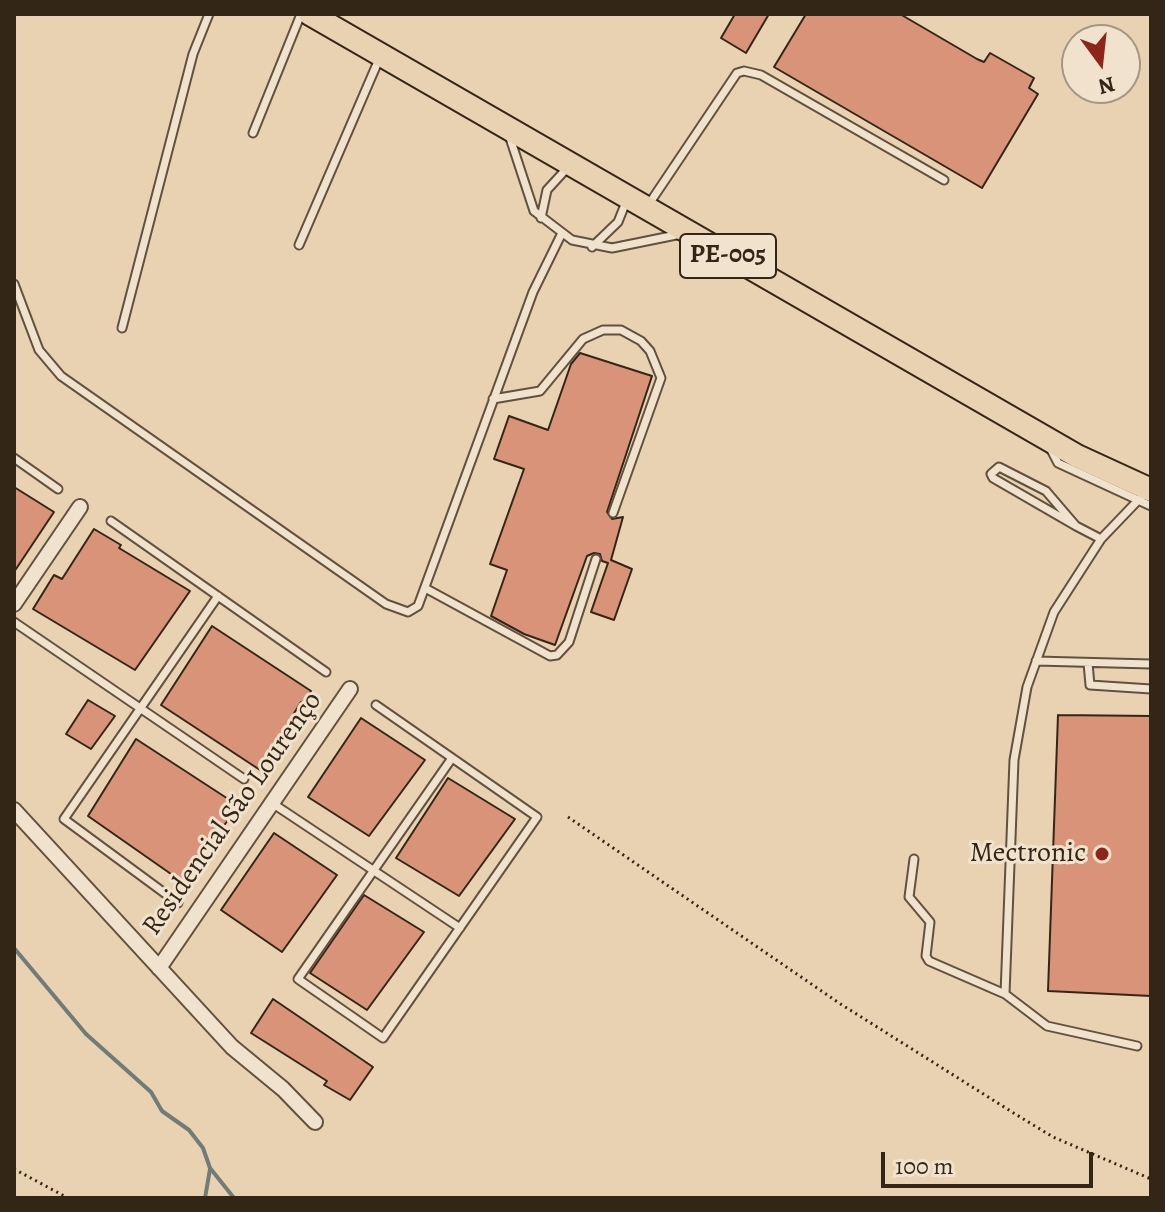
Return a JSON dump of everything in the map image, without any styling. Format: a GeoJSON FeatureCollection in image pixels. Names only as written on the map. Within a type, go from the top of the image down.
{"type":"FeatureCollection","features":[{"type":"Feature","properties":{"kind":"main road","name":"PE-005"},"geometry":{"type":"LineString","coordinates":[[310,14],[1147,497]]}},
{"type":"Feature","properties":{"kind":"street"},"geometry":{"type":"LineString","coordinates":[[14,604],[80,507]]}},
{"type":"Feature","properties":{"kind":"street","name":"Residencial São Lourenço"},"geometry":{"type":"LineString","coordinates":[[159,968],[350,689]]}},
{"type":"Feature","properties":{"kind":"street","name":"Residencial São Lourenço"},"geometry":{"type":"LineString","coordinates":[[14,810],[232,1047],[283,1089],[315,1122]]}},
{"type":"Feature","properties":{"kind":"lane"},"geometry":{"type":"LineString","coordinates":[[122,328],[193,54],[209,14]]}},
{"type":"Feature","properties":{"kind":"lane"},"geometry":{"type":"LineString","coordinates":[[253,133],[301,14]]}},
{"type":"Feature","properties":{"kind":"lane"},"geometry":{"type":"LineString","coordinates":[[299,245],[381,55]]}},
{"type":"Feature","properties":{"kind":"lane"},"geometry":{"type":"LineString","coordinates":[[646,208],[737,73],[744,71],[761,75],[944,180]]}},
{"type":"Feature","properties":{"kind":"lane"},"geometry":{"type":"LineString","coordinates":[[507,129],[534,211],[562,233],[592,247],[612,248],[687,232]]}},
{"type":"Feature","properties":{"kind":"lane"},"geometry":{"type":"LineString","coordinates":[[541,218],[547,190],[570,165]]}},
{"type":"Feature","properties":{"kind":"lane"},"geometry":{"type":"LineString","coordinates":[[592,247],[618,222],[626,197]]}},
{"type":"Feature","properties":{"kind":"lane"},"geometry":{"type":"LineString","coordinates":[[14,284],[39,350],[61,376],[386,604],[414,611],[533,292],[562,233]]}},
{"type":"Feature","properties":{"kind":"lane"},"geometry":{"type":"LineString","coordinates":[[493,399],[540,391],[549,385],[583,339],[603,330],[621,330],[641,341],[650,351],[661,378],[613,513]]}},
{"type":"Feature","properties":{"kind":"lane"},"geometry":{"type":"LineString","coordinates":[[14,458],[58,489]]}},
{"type":"Feature","properties":{"kind":"lane"},"geometry":{"type":"LineString","coordinates":[[1076,526],[1046,491],[999,467],[991,474],[993,478],[1076,526],[1101,539]]}},
{"type":"Feature","properties":{"kind":"lane"},"geometry":{"type":"LineString","coordinates":[[1005,994],[1014,760],[1027,687],[1054,612],[1101,539],[1147,497]]}},
{"type":"Feature","properties":{"kind":"lane"},"geometry":{"type":"LineString","coordinates":[[111,521],[326,672]]}},
{"type":"Feature","properties":{"kind":"lane"},"geometry":{"type":"LineString","coordinates":[[425,588],[550,656],[562,651],[569,642],[596,559]]}},
{"type":"Feature","properties":{"kind":"lane"},"geometry":{"type":"LineString","coordinates":[[178,903],[64,819],[218,596]]}},
{"type":"Feature","properties":{"kind":"lane"},"geometry":{"type":"LineString","coordinates":[[14,622],[244,779]]}},
{"type":"Feature","properties":{"kind":"lane"},"geometry":{"type":"LineString","coordinates":[[1036,661],[1151,664]]}},
{"type":"Feature","properties":{"kind":"lane"},"geometry":{"type":"LineString","coordinates":[[1088,663],[1090,685],[1151,689]]}},
{"type":"Feature","properties":{"kind":"lane"},"geometry":{"type":"LineString","coordinates":[[376,705],[537,817],[383,1038],[298,979],[452,758]]}},
{"type":"Feature","properties":{"kind":"lane"},"geometry":{"type":"LineString","coordinates":[[272,803],[460,928]]}},
{"type":"Feature","properties":{"kind":"lane"},"geometry":{"type":"LineString","coordinates":[[914,859],[909,892],[930,922],[926,956],[929,961],[1005,994],[1047,1026],[1137,1046]]}},
{"type":"Feature","properties":{"kind":"path"},"geometry":{"type":"LineString","coordinates":[[568,817],[839,1003],[1012,1112],[1053,1137],[1151,1179]]}},
{"type":"Feature","properties":{"kind":"path"},"geometry":{"type":"LineString","coordinates":[[14,1169],[68,1198]]}},
{"type":"Feature","properties":{"kind":"building"},"geometry":{"type":"Polygon","coordinates":[[[735,14],[769,14],[746,53],[721,38],[735,14]]]}},
{"type":"Feature","properties":{"kind":"building"},"geometry":{"type":"Polygon","coordinates":[[[806,14],[900,14],[977,59],[984,62],[990,53],[1034,78],[1029,88],[1038,94],[982,188],[774,67],[806,14]]]}},
{"type":"Feature","properties":{"kind":"building"},"geometry":{"type":"Polygon","coordinates":[[[580,353],[652,376],[607,512],[612,519],[623,517],[611,560],[632,569],[614,620],[591,612],[608,563],[602,561],[600,554],[594,553],[587,556],[555,645],[524,634],[491,616],[507,570],[490,564],[524,469],[494,459],[509,416],[548,430],[571,364],[580,353]]]}},
{"type":"Feature","properties":{"kind":"building"},"geometry":{"type":"Polygon","coordinates":[[[14,487],[54,512],[14,572],[14,487]]]}},
{"type":"Feature","properties":{"kind":"building"},"geometry":{"type":"Polygon","coordinates":[[[94,529],[190,591],[135,670],[33,609],[54,575],[62,579],[94,529]]]}},
{"type":"Feature","properties":{"kind":"building"},"geometry":{"type":"Polygon","coordinates":[[[212,626],[311,691],[280,736],[284,738],[260,770],[161,705],[212,626]]]}},
{"type":"Feature","properties":{"kind":"building"},"geometry":{"type":"Polygon","coordinates":[[[88,700],[115,716],[91,749],[66,734],[88,700]]]}},
{"type":"Feature","properties":{"kind":"building","name":"Mectronic"},"geometry":{"type":"Polygon","coordinates":[[[1058,715],[1151,716],[1151,996],[1048,991],[1058,715]]]}},
{"type":"Feature","properties":{"kind":"building"},"geometry":{"type":"Polygon","coordinates":[[[361,718],[425,760],[369,836],[308,797],[361,718]]]}},
{"type":"Feature","properties":{"kind":"building"},"geometry":{"type":"Polygon","coordinates":[[[136,739],[239,806],[181,881],[88,816],[136,739]]]}},
{"type":"Feature","properties":{"kind":"building"},"geometry":{"type":"Polygon","coordinates":[[[448,778],[515,819],[459,896],[396,858],[448,778]]]}},
{"type":"Feature","properties":{"kind":"building"},"geometry":{"type":"Polygon","coordinates":[[[274,833],[337,875],[282,952],[221,910],[274,833]]]}},
{"type":"Feature","properties":{"kind":"building"},"geometry":{"type":"Polygon","coordinates":[[[364,895],[424,932],[367,1010],[310,973],[364,895]]]}},
{"type":"Feature","properties":{"kind":"building"},"geometry":{"type":"Polygon","coordinates":[[[273,999],[373,1067],[350,1100],[324,1085],[327,1081],[251,1033],[273,999]]]}},
{"type":"Feature","properties":{"kind":"waterway"},"geometry":{"type":"LineString","coordinates":[[14,948],[86,1034],[151,1092],[162,1111],[189,1130],[203,1148],[210,1168],[234,1198]]}},
{"type":"Feature","properties":{"kind":"waterway"},"geometry":{"type":"LineString","coordinates":[[205,1198],[210,1169]]}},
{"type":"Feature","properties":{"kind":"place","name":"Mectronic"},"geometry":{"type":"Point","coordinates":[1102,854]}}]}
